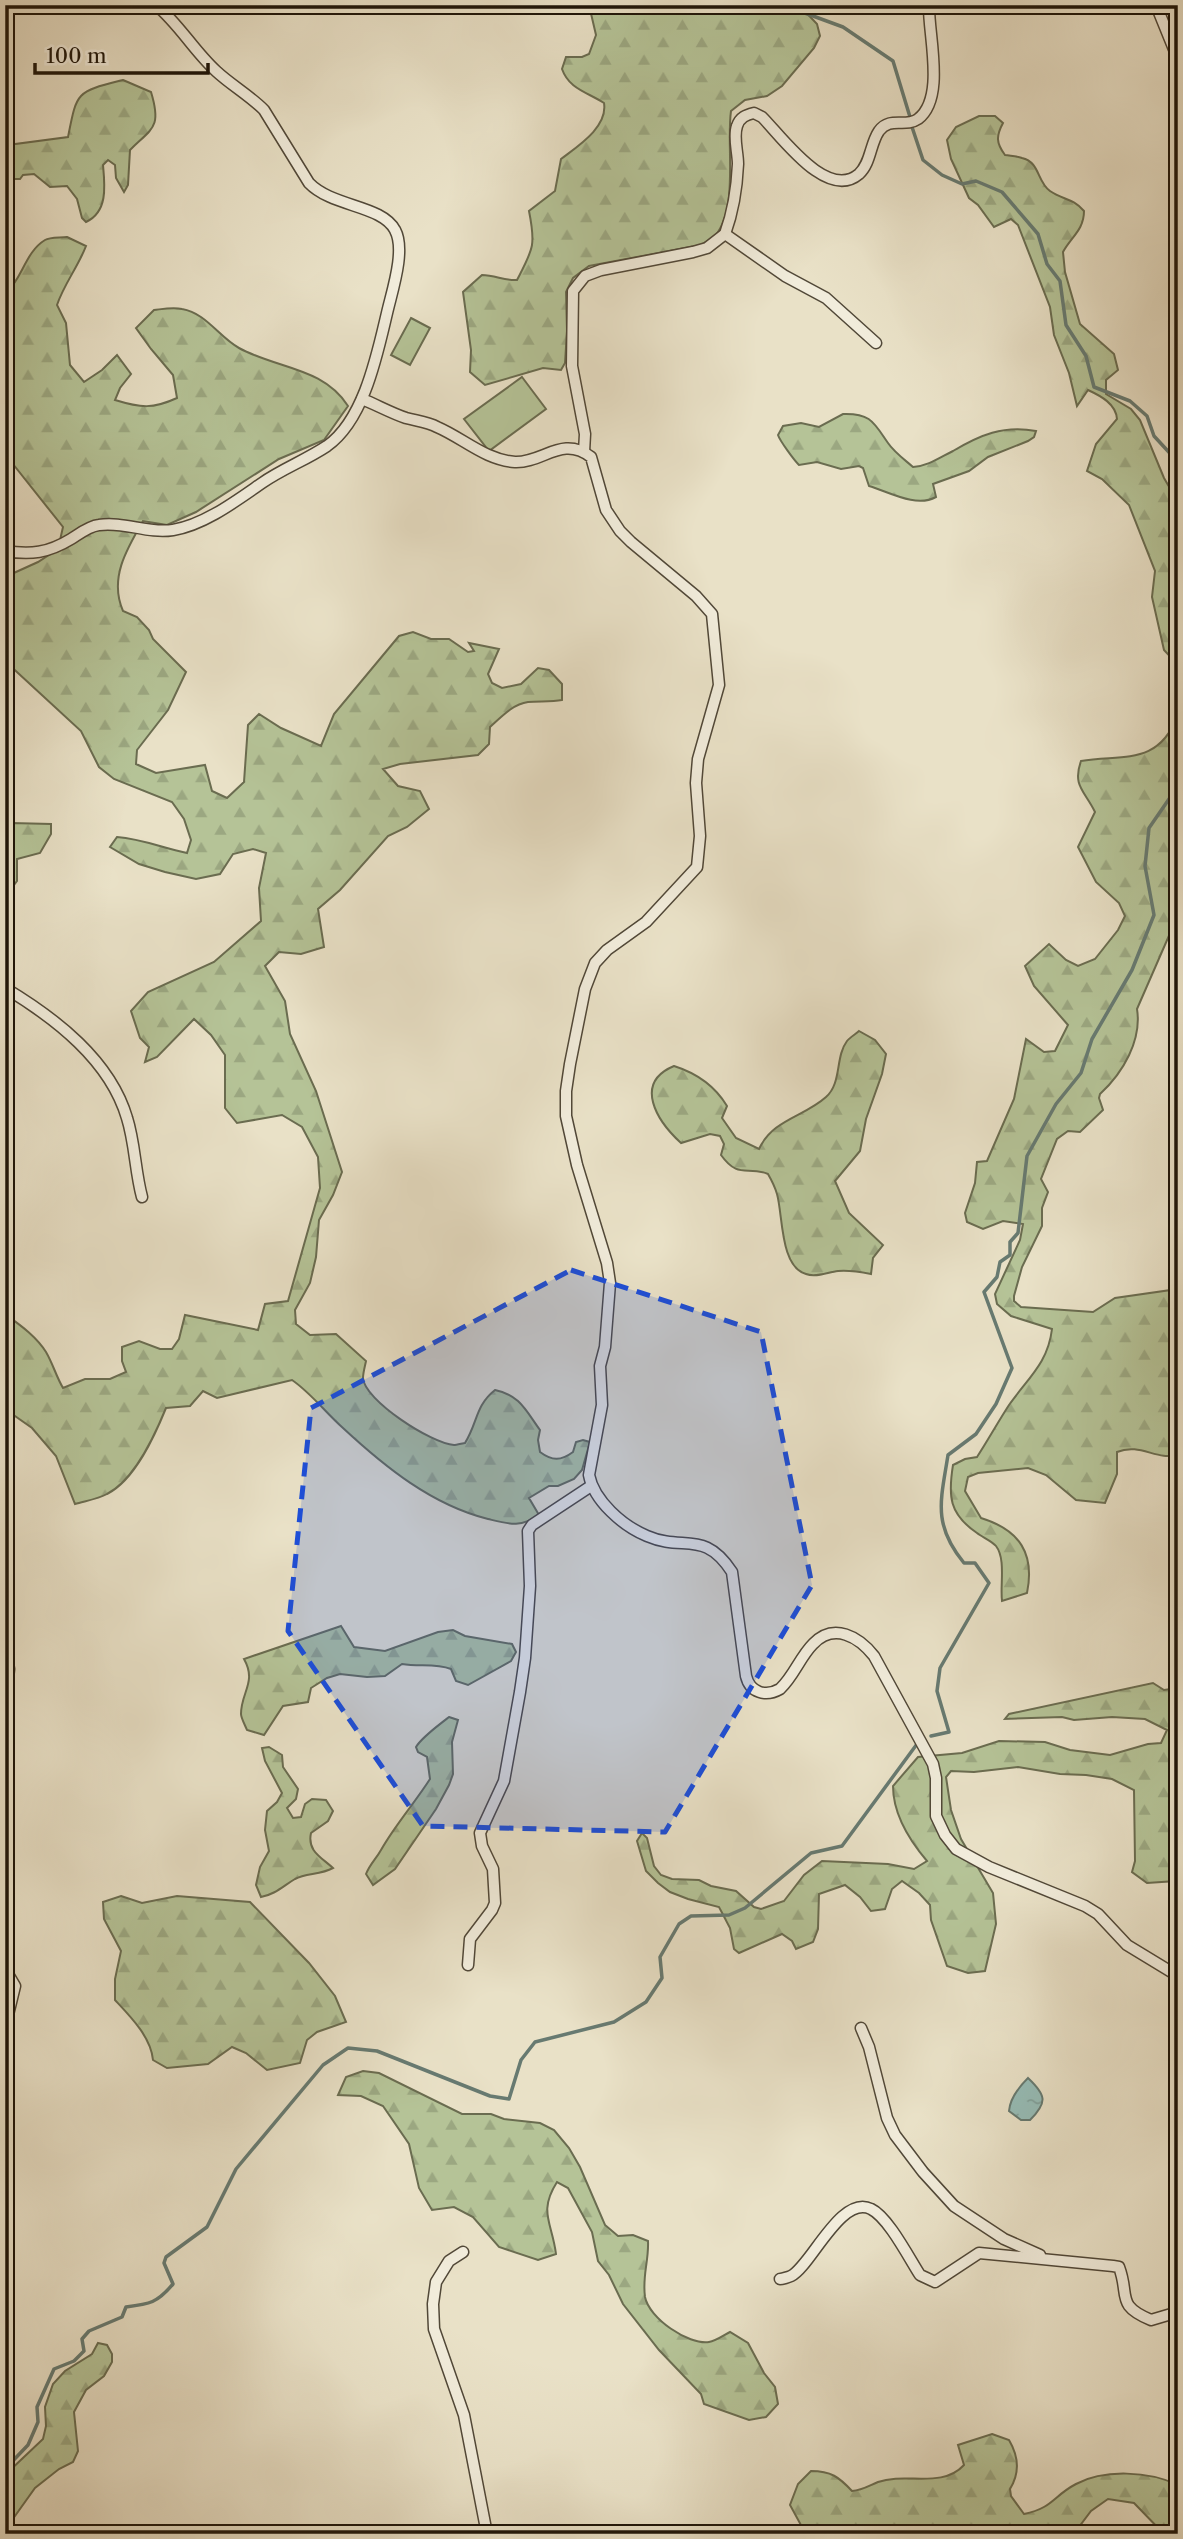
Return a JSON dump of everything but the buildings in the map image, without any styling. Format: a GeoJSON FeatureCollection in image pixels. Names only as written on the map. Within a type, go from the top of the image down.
{"type":"FeatureCollection","features":[{"type":"Feature","properties":{"kind":"street"},"geometry":{"type":"LineString","coordinates":[[5,551],[24,555],[42,553],[62,545],[95,525],[110,524],[151,531],[174,530],[206,517],[245,495],[284,469],[325,447],[341,432],[362,399],[383,329],[398,261],[399,240],[396,231],[382,215],[337,201],[317,191],[309,183],[264,110],[217,72],[156,5]]}},
{"type":"Feature","properties":{"kind":"street"},"geometry":{"type":"LineString","coordinates":[[584,452],[585,434],[572,366],[572,298],[576,287],[585,276],[601,270],[693,252],[725,234],[736,185],[736,130],[738,122],[744,116],[754,113],[762,117],[809,166],[830,179],[842,181],[852,178],[865,167],[874,141],[884,126],[891,122],[913,122],[925,112],[931,93],[934,65],[929,5]]}},
{"type":"Feature","properties":{"kind":"street"},"geometry":{"type":"LineString","coordinates":[[1156,5],[1178,60]]}},
{"type":"Feature","properties":{"kind":"street"},"geometry":{"type":"LineString","coordinates":[[725,234],[785,276],[826,298],[876,343]]}},
{"type":"Feature","properties":{"kind":"street"},"geometry":{"type":"LineString","coordinates":[[362,399],[392,413],[438,427],[483,453],[513,462],[526,461],[570,448],[584,452],[591,457],[606,510],[620,531],[696,596],[712,614],[719,685],[698,758],[696,783],[700,836],[697,867],[646,922],[595,963],[585,989],[566,1091],[566,1116],[607,1263],[610,1283],[605,1347],[600,1366],[602,1405],[589,1475],[591,1486],[619,1519],[647,1537],[705,1546],[717,1552],[724,1560],[732,1572],[746,1676],[753,1689],[762,1694],[780,1689],[822,1636],[841,1633],[864,1643],[874,1656],[933,1764],[936,1778],[936,1816],[945,1835],[956,1849],[989,1867],[1085,1906],[1098,1914],[1127,1945],[1178,1976]]}},
{"type":"Feature","properties":{"kind":"street"},"geometry":{"type":"LineString","coordinates":[[5,988],[53,1020],[79,1043],[110,1081],[127,1119],[142,1197]]}},
{"type":"Feature","properties":{"kind":"street"},"geometry":{"type":"LineString","coordinates":[[468,1965],[470,1939],[495,1903],[493,1869],[482,1846],[480,1833],[504,1781],[520,1692],[530,1586],[528,1531],[532,1525],[591,1486]]}},
{"type":"Feature","properties":{"kind":"street"},"geometry":{"type":"LineString","coordinates":[[5,1646],[9,1669],[5,1705]]}},
{"type":"Feature","properties":{"kind":"street"},"geometry":{"type":"LineString","coordinates":[[5,1969],[15,1986],[5,2027]]}},
{"type":"Feature","properties":{"kind":"street"},"geometry":{"type":"LineString","coordinates":[[861,2028],[869,2047],[887,2118],[895,2136],[923,2172],[954,2207],[1004,2239],[1050,2259]]}},
{"type":"Feature","properties":{"kind":"street"},"geometry":{"type":"LineString","coordinates":[[780,2279],[790,2277],[799,2270],[836,2223],[855,2208],[863,2207],[871,2209],[884,2221],[920,2275],[935,2283],[979,2253],[1119,2267],[1126,2303],[1130,2309],[1151,2320],[1178,2312]]}},
{"type":"Feature","properties":{"kind":"street"},"geometry":{"type":"LineString","coordinates":[[463,2252],[449,2261],[436,2282],[433,2329],[464,2415],[487,2534]]}},
{"type":"Feature","properties":{"kind":"highlighted area"},"geometry":{"type":"Polygon","coordinates":[[[571,1270],[761,1332],[812,1585],[665,1832],[423,1826],[288,1631],[311,1408],[571,1270]]]}},
{"type":"Feature","properties":{"kind":"green space"},"geometry":{"type":"Polygon","coordinates":[[[589,5],[799,5],[817,24],[820,36],[814,48],[782,86],[767,96],[745,100],[731,111],[727,210],[715,236],[701,245],[589,266],[573,278],[566,292],[565,363],[561,370],[543,368],[485,385],[470,372],[471,350],[463,292],[482,275],[517,280],[532,247],[529,211],[555,191],[561,159],[590,135],[601,120],[604,103],[574,86],[562,69],[566,57],[589,54],[596,35],[589,5]]]}},
{"type":"Feature","properties":{"kind":"green space"},"geometry":{"type":"Polygon","coordinates":[[[123,80],[151,92],[155,113],[153,126],[130,150],[128,185],[124,192],[116,178],[115,165],[108,160],[103,165],[102,205],[93,218],[86,222],[82,218],[77,199],[67,186],[50,187],[34,174],[12,179],[7,162],[8,145],[68,137],[74,110],[81,96],[87,91],[123,80]]]}},
{"type":"Feature","properties":{"kind":"green space"},"geometry":{"type":"Polygon","coordinates":[[[979,116],[995,116],[1003,123],[998,139],[1005,155],[1028,160],[1050,191],[1084,211],[1079,228],[1063,252],[1065,272],[1080,324],[1114,354],[1118,370],[1106,380],[1106,394],[1131,409],[1140,420],[1164,478],[1178,502],[1178,665],[1164,650],[1152,597],[1155,571],[1129,505],[1102,479],[1087,471],[1096,444],[1117,419],[1114,409],[1107,401],[1088,390],[1077,406],[1069,373],[1054,335],[1050,307],[1018,225],[1011,219],[994,227],[978,205],[969,198],[951,159],[947,140],[956,127],[979,116]]]}},
{"type":"Feature","properties":{"kind":"green space"},"geometry":{"type":"Polygon","coordinates":[[[67,237],[86,246],[57,305],[66,323],[70,365],[84,382],[102,370],[117,355],[131,374],[115,400],[147,406],[177,398],[173,375],[136,328],[154,310],[179,308],[198,315],[239,348],[326,383],[348,406],[324,440],[279,459],[196,512],[167,525],[143,521],[121,565],[119,599],[123,611],[137,617],[153,639],[186,672],[168,710],[137,750],[136,764],[156,773],[205,765],[212,791],[227,798],[244,782],[248,725],[259,714],[281,728],[321,746],[334,714],[399,636],[413,632],[431,639],[449,639],[468,652],[474,651],[469,643],[499,649],[488,674],[492,683],[502,688],[521,684],[538,668],[549,670],[562,684],[562,700],[523,703],[503,715],[490,727],[489,744],[478,755],[400,764],[383,769],[398,786],[420,791],[429,809],[407,827],[388,836],[340,890],[318,909],[324,947],[301,954],[279,952],[265,966],[285,1001],[290,1034],[316,1091],[342,1172],[319,1220],[316,1257],[310,1283],[295,1310],[296,1324],[310,1335],[336,1334],[366,1361],[363,1378],[375,1398],[386,1409],[416,1429],[444,1443],[465,1443],[480,1408],[495,1390],[511,1396],[526,1410],[540,1430],[538,1440],[540,1452],[544,1455],[564,1457],[573,1452],[576,1442],[590,1442],[582,1470],[574,1479],[558,1486],[549,1486],[529,1498],[539,1515],[526,1522],[509,1523],[467,1513],[410,1483],[376,1457],[292,1380],[217,1398],[203,1391],[190,1406],[166,1408],[150,1443],[126,1478],[107,1494],[75,1504],[56,1456],[32,1428],[5,1409],[5,1314],[42,1346],[63,1388],[85,1379],[110,1379],[126,1372],[122,1361],[122,1347],[139,1341],[160,1349],[172,1349],[179,1339],[185,1315],[258,1330],[265,1304],[288,1301],[320,1188],[318,1157],[302,1127],[282,1115],[237,1123],[225,1108],[225,1055],[211,1035],[194,1019],[157,1057],[145,1062],[149,1047],[140,1038],[131,1011],[148,992],[214,962],[261,921],[259,888],[266,853],[253,849],[233,854],[220,874],[196,879],[139,864],[110,847],[117,837],[187,853],[191,840],[184,819],[172,802],[114,779],[99,767],[81,731],[5,661],[5,577],[38,562],[58,549],[63,527],[5,454],[5,294],[38,245],[47,239],[67,237]]]}},
{"type":"Feature","properties":{"kind":"green space"},"geometry":{"type":"Polygon","coordinates":[[[411,318],[430,328],[410,365],[391,355],[411,318]]]}},
{"type":"Feature","properties":{"kind":"green space"},"geometry":{"type":"Polygon","coordinates":[[[522,377],[546,409],[489,451],[464,419],[522,377]]]}},
{"type":"Feature","properties":{"kind":"green space"},"geometry":{"type":"Polygon","coordinates":[[[843,414],[866,417],[893,450],[913,467],[929,463],[973,440],[1002,430],[1036,431],[1034,437],[1028,441],[988,457],[969,471],[933,484],[936,497],[920,501],[902,498],[869,486],[863,468],[859,466],[841,469],[817,462],[799,465],[778,435],[783,426],[801,423],[819,427],[843,414]]]}},
{"type":"Feature","properties":{"kind":"green space"},"geometry":{"type":"Polygon","coordinates":[[[1178,716],[1178,915],[1137,1009],[1134,1044],[1123,1066],[1100,1094],[1103,1110],[1080,1132],[1068,1131],[1057,1139],[1041,1179],[1048,1192],[1042,1208],[1042,1226],[1022,1267],[1014,1301],[1021,1307],[1093,1312],[1115,1298],[1178,1289],[1178,1454],[1163,1456],[1134,1449],[1117,1452],[1117,1474],[1105,1503],[1076,1500],[1046,1475],[1028,1468],[978,1473],[968,1477],[965,1491],[981,1518],[1006,1529],[1022,1545],[1026,1555],[1029,1567],[1027,1593],[1002,1601],[1002,1565],[999,1551],[994,1544],[968,1526],[956,1511],[951,1495],[953,1465],[977,1457],[1009,1405],[1042,1361],[1052,1329],[1011,1316],[997,1304],[995,1294],[1020,1240],[1023,1224],[1003,1221],[983,1229],[967,1222],[965,1213],[975,1183],[977,1162],[987,1161],[1014,1099],[1026,1039],[1044,1052],[1055,1051],[1068,1025],[1034,986],[1025,966],[1049,944],[1066,960],[1078,966],[1095,959],[1118,930],[1125,916],[1119,903],[1096,882],[1078,847],[1095,812],[1079,783],[1081,761],[1138,755],[1150,750],[1170,732],[1178,716]]]}},
{"type":"Feature","properties":{"kind":"green space"},"geometry":{"type":"Polygon","coordinates":[[[51,824],[51,834],[40,853],[17,859],[17,881],[5,897],[5,825],[51,824]]]}},
{"type":"Feature","properties":{"kind":"green space"},"geometry":{"type":"Polygon","coordinates":[[[859,1031],[875,1040],[886,1054],[866,1119],[860,1151],[835,1181],[849,1213],[883,1245],[873,1258],[871,1274],[842,1271],[810,1275],[791,1262],[784,1239],[777,1194],[768,1174],[738,1170],[727,1163],[721,1155],[724,1144],[720,1136],[710,1134],[681,1143],[657,1113],[653,1103],[654,1082],[674,1066],[690,1072],[711,1086],[727,1106],[722,1118],[736,1138],[759,1149],[772,1131],[826,1097],[837,1077],[843,1047],[859,1031]]]}},
{"type":"Feature","properties":{"kind":"green space"},"geometry":{"type":"Polygon","coordinates":[[[341,1626],[354,1647],[385,1651],[438,1632],[453,1630],[465,1636],[512,1644],[516,1652],[511,1661],[468,1685],[456,1681],[451,1669],[445,1667],[402,1664],[385,1676],[340,1674],[311,1688],[308,1702],[283,1706],[264,1735],[247,1730],[241,1714],[249,1681],[248,1667],[244,1659],[341,1626]]]}},
{"type":"Feature","properties":{"kind":"green space"},"geometry":{"type":"Polygon","coordinates":[[[1153,1683],[1164,1690],[1178,1688],[1176,1881],[1147,1883],[1132,1872],[1135,1861],[1134,1790],[1112,1779],[1018,1767],[974,1772],[951,1771],[946,1777],[951,1810],[961,1839],[993,1893],[996,1924],[985,1971],[968,1973],[947,1966],[931,1920],[930,1905],[902,1881],[892,1889],[885,1909],[871,1911],[860,1897],[845,1885],[819,1894],[818,1929],[813,1942],[796,1949],[792,1941],[782,1934],[739,1953],[734,1949],[730,1928],[719,1907],[670,1892],[646,1871],[637,1841],[642,1833],[647,1838],[654,1866],[661,1875],[672,1879],[699,1880],[711,1886],[736,1891],[754,1907],[761,1909],[784,1901],[804,1875],[822,1861],[888,1864],[914,1869],[927,1861],[904,1826],[896,1807],[893,1786],[918,1757],[962,1753],[999,1741],[1045,1742],[1070,1750],[1110,1755],[1161,1743],[1167,1730],[1145,1719],[1005,1719],[1009,1714],[1153,1683]]]}},
{"type":"Feature","properties":{"kind":"green space"},"geometry":{"type":"Polygon","coordinates":[[[449,1717],[458,1720],[452,1742],[453,1774],[449,1785],[395,1869],[373,1885],[366,1874],[368,1870],[430,1779],[427,1757],[418,1752],[416,1747],[426,1735],[449,1717]]]}},
{"type":"Feature","properties":{"kind":"green space"},"geometry":{"type":"Polygon","coordinates":[[[269,1747],[282,1755],[283,1767],[298,1789],[296,1799],[287,1808],[293,1818],[301,1817],[305,1804],[312,1799],[326,1800],[333,1811],[328,1821],[311,1833],[310,1839],[316,1853],[333,1868],[299,1877],[261,1897],[256,1885],[260,1867],[269,1851],[265,1830],[267,1811],[282,1793],[265,1761],[262,1748],[269,1747]]]}},
{"type":"Feature","properties":{"kind":"green space"},"geometry":{"type":"Polygon","coordinates":[[[121,1896],[142,1903],[177,1896],[250,1902],[309,1963],[335,1996],[346,2022],[317,2032],[307,2040],[300,2063],[267,2070],[246,2053],[232,2047],[208,2064],[167,2068],[153,2060],[144,2035],[115,2000],[115,1979],[121,1951],[104,1919],[103,1902],[121,1896]]]}},
{"type":"Feature","properties":{"kind":"green space"},"geometry":{"type":"Polygon","coordinates":[[[363,2071],[379,2073],[462,2114],[491,2114],[504,2119],[540,2123],[554,2130],[580,2167],[605,2225],[618,2236],[633,2235],[648,2241],[644,2289],[648,2305],[654,2313],[681,2335],[700,2342],[709,2342],[730,2332],[748,2343],[775,2387],[778,2404],[766,2417],[749,2420],[704,2404],[701,2394],[659,2350],[623,2304],[609,2275],[598,2261],[592,2232],[568,2188],[557,2182],[548,2201],[548,2217],[556,2254],[538,2260],[499,2247],[473,2217],[454,2207],[432,2210],[419,2188],[409,2144],[383,2106],[361,2096],[338,2095],[346,2077],[363,2071]]]}},
{"type":"Feature","properties":{"kind":"green space"},"geometry":{"type":"Polygon","coordinates":[[[98,2343],[107,2345],[112,2354],[112,2362],[104,2376],[86,2390],[74,2412],[78,2451],[73,2462],[59,2469],[35,2488],[5,2530],[5,2475],[43,2439],[46,2426],[45,2407],[53,2384],[65,2371],[92,2354],[98,2343]]]}},
{"type":"Feature","properties":{"kind":"green space"},"geometry":{"type":"Polygon","coordinates":[[[992,2434],[1009,2440],[1012,2446],[1017,2465],[1010,2489],[1011,2496],[1024,2514],[1047,2505],[1068,2488],[1087,2479],[1113,2474],[1140,2475],[1178,2485],[1178,2534],[1164,2534],[1134,2503],[1108,2499],[1091,2511],[1076,2531],[1077,2534],[818,2534],[802,2527],[790,2505],[798,2484],[811,2471],[834,2476],[852,2491],[889,2479],[945,2476],[964,2465],[958,2445],[992,2434]]]}},
{"type":"Feature","properties":{"kind":"water"},"geometry":{"type":"Polygon","coordinates":[[[1028,2078],[1041,2094],[1042,2103],[1030,2120],[1021,2120],[1009,2111],[1016,2093],[1028,2078]]]}},
{"type":"Feature","properties":{"kind":"waterway"},"geometry":{"type":"LineString","coordinates":[[783,5],[843,27],[893,61],[910,117]]}},
{"type":"Feature","properties":{"kind":"waterway"},"geometry":{"type":"LineString","coordinates":[[912,127],[923,160],[942,175],[962,184],[976,181],[1002,192],[1038,234],[1047,264],[1060,281],[1066,325],[1086,356],[1094,387],[1130,401],[1147,416],[1154,436],[1178,462]]}},
{"type":"Feature","properties":{"kind":"waterway"},"geometry":{"type":"LineString","coordinates":[[931,1736],[949,1732],[937,1691],[940,1668],[989,1583],[975,1563],[964,1563],[954,1549],[947,1536],[941,1511],[948,1455],[976,1434],[996,1404],[1012,1368],[984,1292],[997,1277],[1000,1262],[1010,1255],[1010,1242],[1018,1233],[1027,1156],[1056,1104],[1081,1073],[1092,1039],[1132,970],[1154,915],[1145,866],[1149,828],[1178,786]]}},
{"type":"Feature","properties":{"kind":"waterway"},"geometry":{"type":"LineString","coordinates":[[5,2469],[28,2445],[38,2422],[37,2407],[54,2369],[74,2361],[84,2351],[82,2339],[89,2331],[122,2317],[126,2307],[157,2299],[173,2284],[164,2263],[166,2257],[207,2227],[236,2169],[323,2065],[348,2048],[377,2051],[490,2096],[509,2099],[521,2060],[535,2042],[614,2022],[646,2002],[662,1978],[660,1957],[679,1924],[691,1916],[729,1915],[745,1908],[811,1853],[842,1846],[917,1744]]}}]}
